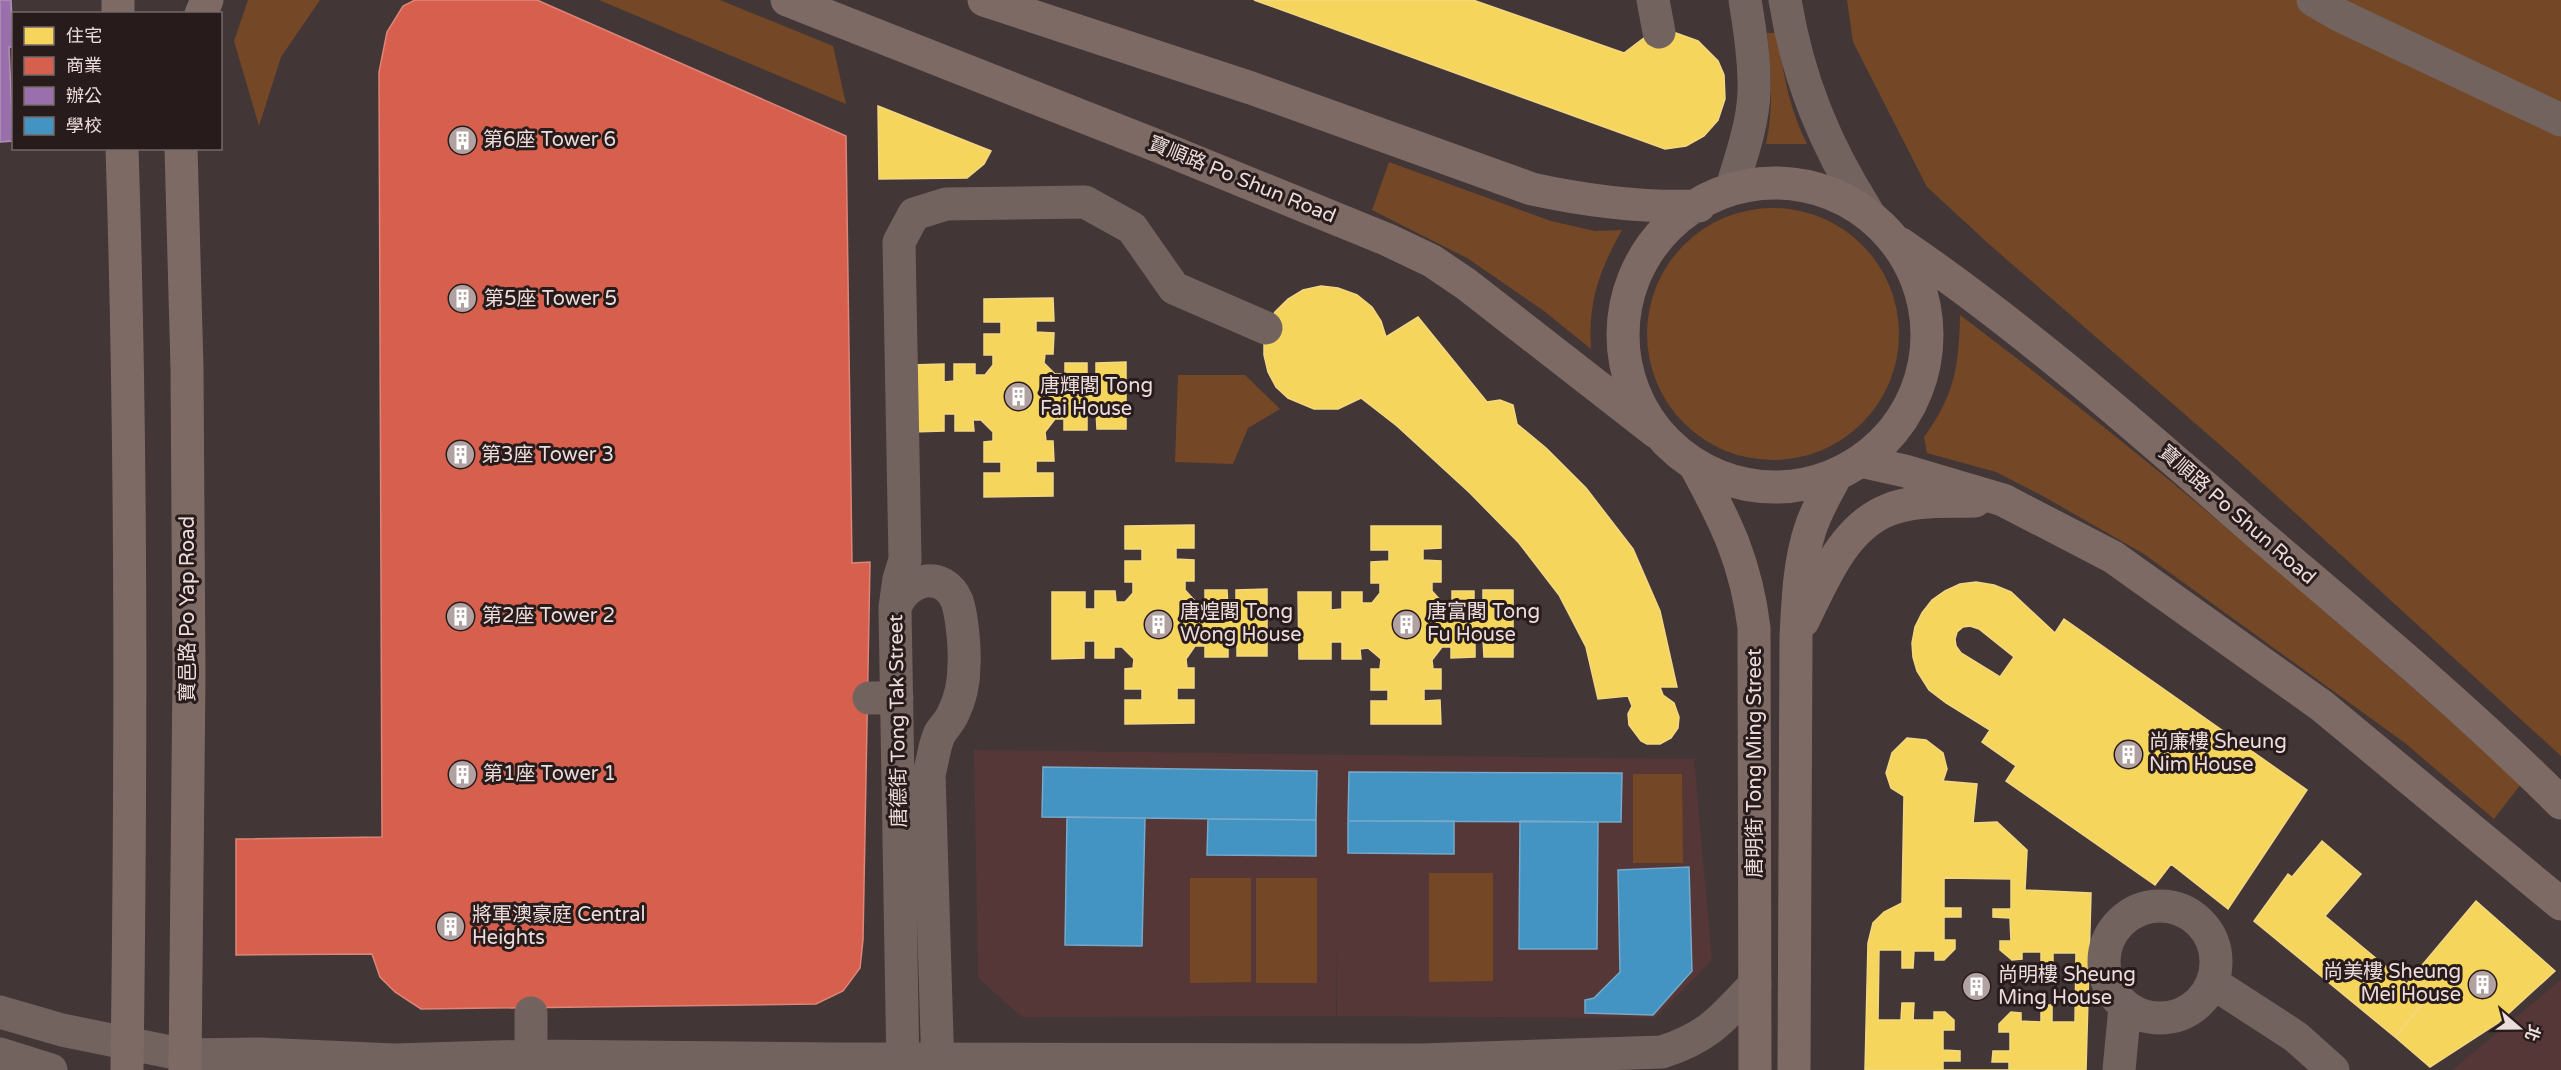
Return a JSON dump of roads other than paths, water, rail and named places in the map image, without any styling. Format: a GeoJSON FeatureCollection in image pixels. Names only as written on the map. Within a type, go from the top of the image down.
{"type":"FeatureCollection","features":[{"type":"Feature","properties":{"kind":"main road","name":"寶順路 Po Shun Road"},"geometry":{"type":"LineString","coordinates":[[787,0],[1155,145],[1388,240],[1432,261],[1466,284],[1656,432]]}},
{"type":"Feature","properties":{"kind":"main road"},"geometry":{"type":"LineString","coordinates":[[984,0],[1251,88],[1532,189],[1620,204],[1663,207],[1699,206]]}},
{"type":"Feature","properties":{"kind":"main road"},"geometry":{"type":"LineString","coordinates":[[122,150],[128,341],[128,1058]]}},
{"type":"Feature","properties":{"kind":"main road","name":"寶邑路 Po Yap Road"},"geometry":{"type":"LineString","coordinates":[[182,150],[187,368],[189,674],[185,1063]]}},
{"type":"Feature","properties":{"kind":"main road"},"geometry":{"type":"LineString","coordinates":[[1774,183],[1803,185],[1831,192],[1868,211],[1900,243],[1917,276],[1925,305],[1928,332],[1925,357],[1918,384],[1893,429],[1848,468],[1799,486],[1763,488],[1728,482],[1696,467],[1675,452],[1656,432],[1641,410],[1630,384],[1624,357],[1627,303],[1636,277],[1649,252],[1667,231],[1699,206],[1732,187],[1774,183]]}},
{"type":"Feature","properties":{"kind":"main road","name":"寶順路 Po Shun Road"},"geometry":{"type":"LineString","coordinates":[[1900,243],[1954,280],[2134,425],[2398,654],[2523,765],[2561,803]]}},
{"type":"Feature","properties":{"kind":"main road","name":"唐明街 Tong Ming Street"},"geometry":{"type":"LineString","coordinates":[[1696,467],[1721,511],[1743,566],[1754,628],[1755,1070]]}},
{"type":"Feature","properties":{"kind":"main road"},"geometry":{"type":"LineString","coordinates":[[1848,468],[1905,471],[2003,500],[2113,557],[2322,706],[2561,904]]}},
{"type":"Feature","properties":{"kind":"main road","name":"唐明街 Tong Ming Street"},"geometry":{"type":"LineString","coordinates":[[1794,1070],[1796,636],[1800,573],[1807,540],[1816,514],[1848,468]]}},
{"type":"Feature","properties":{"kind":"main road"},"geometry":{"type":"LineString","coordinates":[[1796,636],[1842,547],[1870,520],[1887,510],[1902,506],[2003,500]]}},
{"type":"Feature","properties":{"kind":"street"},"geometry":{"type":"LineString","coordinates":[[1653,0],[1659,32]]}},
{"type":"Feature","properties":{"kind":"street"},"geometry":{"type":"LineString","coordinates":[[1732,187],[1744,149],[1754,93],[1750,27],[1745,0]]}},
{"type":"Feature","properties":{"kind":"street"},"geometry":{"type":"LineString","coordinates":[[1785,0],[1803,78],[1815,110],[1840,169],[1868,211]]}},
{"type":"Feature","properties":{"kind":"street"},"geometry":{"type":"LineString","coordinates":[[2313,0],[2339,15],[2561,120]]}},
{"type":"Feature","properties":{"kind":"street"},"geometry":{"type":"LineString","coordinates":[[895,609],[899,579],[905,560],[898,242],[914,214],[946,204],[1085,202],[1132,228],[1174,288],[1266,328]]}},
{"type":"Feature","properties":{"kind":"street"},"geometry":{"type":"LineString","coordinates":[[905,560],[936,582]]}},
{"type":"Feature","properties":{"kind":"street","name":"唐德街 Tong Tak Street"},"geometry":{"type":"LineString","coordinates":[[903,1064],[883,698],[898,600],[908,587],[926,581],[936,582],[951,592],[957,601],[964,662],[963,688],[953,716],[939,734],[929,774],[939,1064]]}},
{"type":"Feature","properties":{"kind":"street"},"geometry":{"type":"LineString","coordinates":[[2157,905],[2174,907],[2189,913],[2202,923],[2211,937],[2216,952],[2216,968],[2212,983],[2197,1004],[2175,1016],[2157,1018],[2140,1015],[2125,1007],[2113,994],[2106,978],[2105,952],[2114,928],[2127,916],[2142,908],[2157,905]]}},
{"type":"Feature","properties":{"kind":"street"},"geometry":{"type":"LineString","coordinates":[[2212,983],[2296,1037],[2333,1070]]}},
{"type":"Feature","properties":{"kind":"street"},"geometry":{"type":"LineString","coordinates":[[0,1012],[62,1030],[128,1058],[185,1063],[260,1054],[394,1060],[531,1056],[836,1059],[903,1064],[1421,1060],[1648,1054],[1683,1045],[1705,1033],[1724,1019],[1755,984]]}},
{"type":"Feature","properties":{"kind":"street"},"geometry":{"type":"LineString","coordinates":[[2119,1070],[2125,1007]]}},
{"type":"Feature","properties":{"kind":"street"},"geometry":{"type":"LineString","coordinates":[[531,1012],[531,1056]]}},
{"type":"Feature","properties":{"kind":"street"},"geometry":{"type":"LineString","coordinates":[[0,1054],[51,1070]]}},
{"type":"Feature","properties":{"kind":"place","name":"第6座 Tower 6"},"geometry":{"type":"Point","coordinates":[462,140]}},
{"type":"Feature","properties":{"kind":"place","name":"第5座 Tower 5"},"geometry":{"type":"Point","coordinates":[463,299]}},
{"type":"Feature","properties":{"kind":"place","name":"唐輝閣 Tong Fai House"},"geometry":{"type":"Point","coordinates":[1019,397]}},
{"type":"Feature","properties":{"kind":"place","name":"第3座 Tower 3"},"geometry":{"type":"Point","coordinates":[460,455]}},
{"type":"Feature","properties":{"kind":"place","name":"第2座 Tower 2"},"geometry":{"type":"Point","coordinates":[461,616]}},
{"type":"Feature","properties":{"kind":"place","name":"唐煌閣 Tong Wong House"},"geometry":{"type":"Point","coordinates":[1159,624]}},
{"type":"Feature","properties":{"kind":"place","name":"唐富閣 Tong Fu House"},"geometry":{"type":"Point","coordinates":[1406,624]}},
{"type":"Feature","properties":{"kind":"place","name":"尚廉樓 Sheung Nim House"},"geometry":{"type":"Point","coordinates":[2128,754]}},
{"type":"Feature","properties":{"kind":"place","name":"第1座 Tower 1"},"geometry":{"type":"Point","coordinates":[462,774]}},
{"type":"Feature","properties":{"kind":"place","name":"將軍澳豪庭 Central Heights"},"geometry":{"type":"Point","coordinates":[451,926]}},
{"type":"Feature","properties":{"kind":"place","name":"尚美樓 Sheung Mei House"},"geometry":{"type":"Point","coordinates":[2482,984]}},
{"type":"Feature","properties":{"kind":"place","name":"尚明樓 Sheung Ming House"},"geometry":{"type":"Point","coordinates":[1977,986]}}]}
